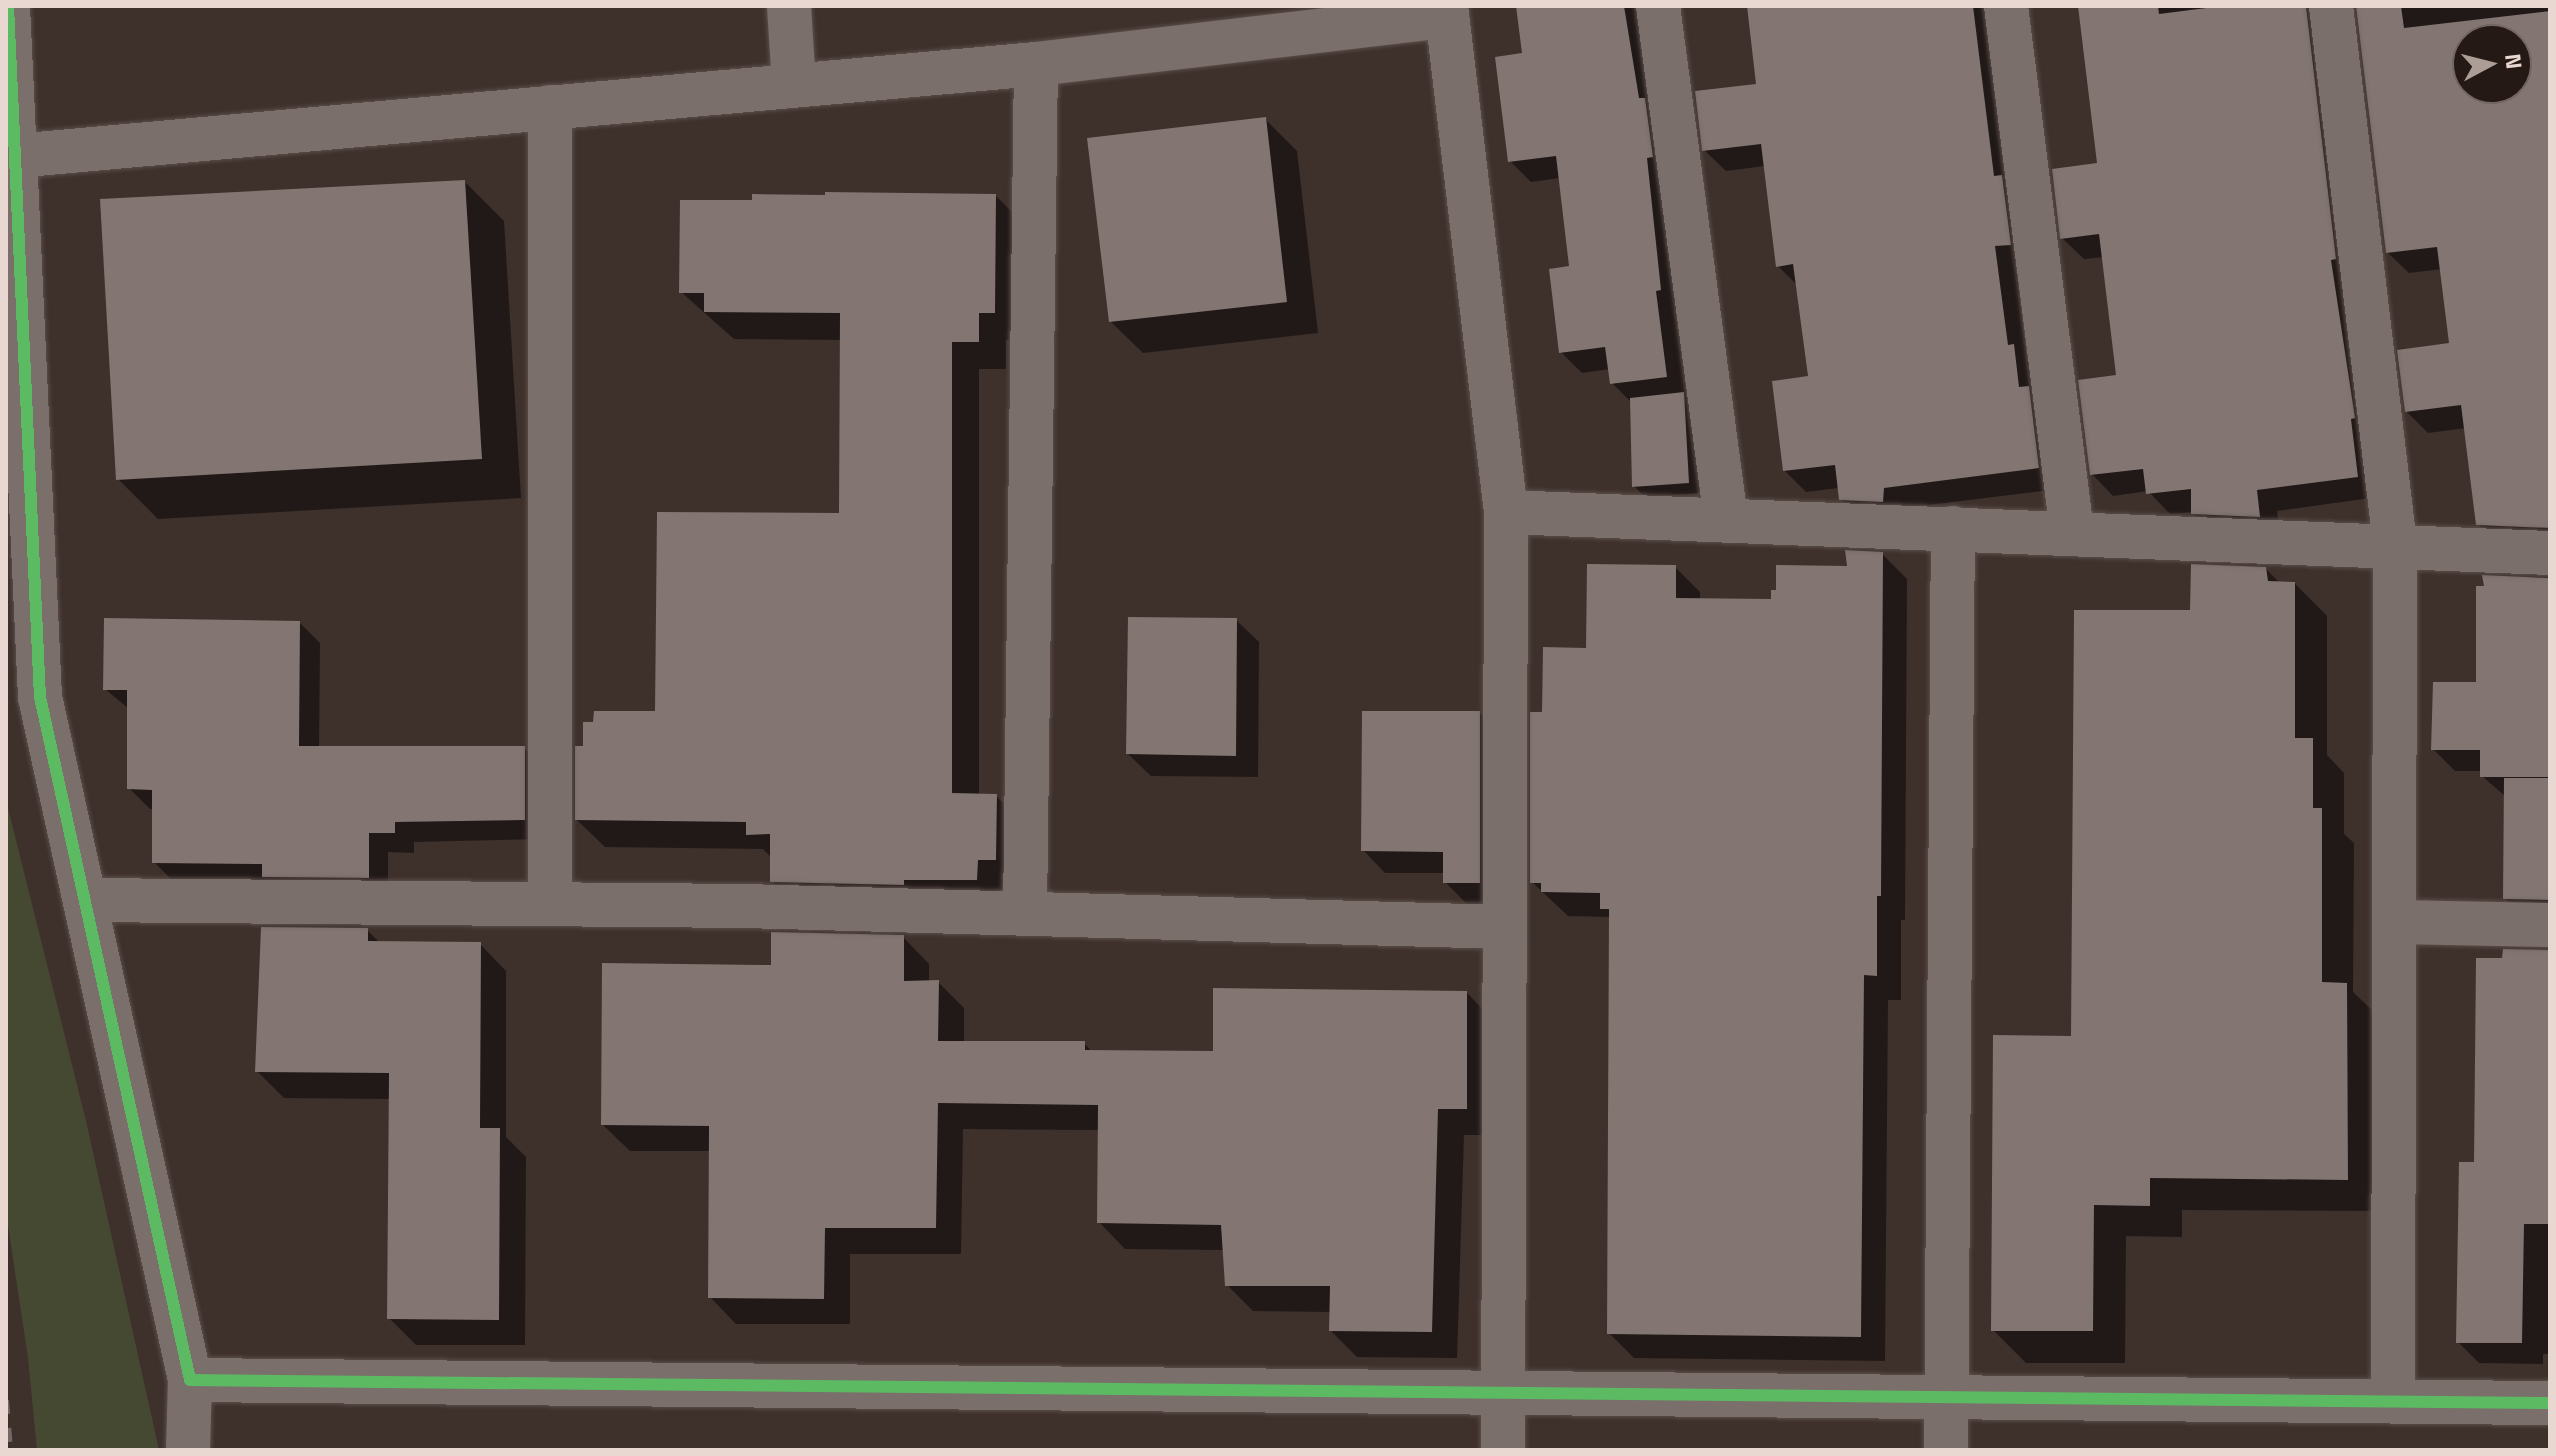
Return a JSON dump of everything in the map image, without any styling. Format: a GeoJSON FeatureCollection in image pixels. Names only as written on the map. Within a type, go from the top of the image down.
{"type":"FeatureCollection","features":[{"type":"Feature","properties":{"kind":"street"},"geometry":{"type":"LineString","coordinates":[[8,6],[40,697],[190,1380],[188,1450]]}},
{"type":"Feature","properties":{"kind":"street"},"geometry":{"type":"LineString","coordinates":[[789,6],[794,85]]}},
{"type":"Feature","properties":{"kind":"street"},"geometry":{"type":"LineString","coordinates":[[1658,6],[1726,520]]}},
{"type":"Feature","properties":{"kind":"street"},"geometry":{"type":"LineString","coordinates":[[2006,6],[2072,532]]}},
{"type":"Feature","properties":{"kind":"street"},"geometry":{"type":"LineString","coordinates":[[2331,6],[2395,544],[2393,1401]]}},
{"type":"Feature","properties":{"kind":"street"},"geometry":{"type":"LineString","coordinates":[[15,156],[1036,64],[1446,11],[1506,512],[1503,1450]]}},
{"type":"Feature","properties":{"kind":"street"},"geometry":{"type":"LineString","coordinates":[[1025,913],[1036,64]]}},
{"type":"Feature","properties":{"kind":"street"},"geometry":{"type":"LineString","coordinates":[[550,107],[550,904]]}},
{"type":"Feature","properties":{"kind":"street"},"geometry":{"type":"LineString","coordinates":[[1506,512],[2395,544],[2550,553]]}},
{"type":"Feature","properties":{"kind":"street"},"geometry":{"type":"LineString","coordinates":[[1946,1450],[1953,528]]}},
{"type":"Feature","properties":{"kind":"street"},"geometry":{"type":"LineString","coordinates":[[85,900],[550,904],[1025,913],[1505,927]]}},
{"type":"Feature","properties":{"kind":"street"},"geometry":{"type":"LineString","coordinates":[[2394,922],[2550,925]]}},
{"type":"Feature","properties":{"kind":"street"},"geometry":{"type":"LineString","coordinates":[[190,1380],[2550,1403]]}},
{"type":"Feature","properties":{"kind":"green space"},"geometry":{"type":"Polygon","coordinates":[[[6,800],[86,1121],[159,1450],[37,1450],[28,1358],[6,1212],[6,800]]]}},
{"type":"Feature","properties":{"kind":"building"},"geometry":{"type":"Polygon","coordinates":[[[1516,6],[1624,6],[1639,98],[1645,98],[1653,157],[1647,158],[1661,290],[1656,291],[1667,377],[1610,384],[1605,347],[1559,353],[1549,269],[1569,266],[1556,156],[1508,162],[1495,57],[1522,53],[1516,6]]]}},
{"type":"Feature","properties":{"kind":"building"},"geometry":{"type":"Polygon","coordinates":[[[1747,6],[1973,6],[1994,176],[2002,175],[2011,245],[1995,246],[2008,345],[2014,344],[2019,387],[2029,386],[2039,468],[1884,488],[1883,502],[1839,500],[1835,465],[1783,471],[1772,381],[1808,376],[1793,264],[1776,267],[1761,144],[1702,151],[1695,91],[1756,84],[1747,6]]]}},
{"type":"Feature","properties":{"kind":"building"},"geometry":{"type":"Polygon","coordinates":[[[2078,6],[2158,6],[2159,14],[2222,6],[2306,6],[2336,259],[2331,260],[2355,418],[2351,419],[2358,477],[2257,490],[2260,517],[2191,514],[2191,489],[2146,494],[2143,469],[2090,475],[2078,380],[2116,375],[2099,234],[2060,239],[2052,169],[2097,163],[2078,6]]]}},
{"type":"Feature","properties":{"kind":"building"},"geometry":{"type":"Polygon","coordinates":[[[2356,6],[2401,6],[2404,28],[2550,11],[2550,528],[2476,525],[2461,405],[2405,412],[2397,350],[2449,343],[2437,247],[2386,253],[2356,6]]]}},
{"type":"Feature","properties":{"kind":"building"},"geometry":{"type":"Polygon","coordinates":[[[1266,117],[1287,302],[1109,322],[1087,138],[1266,117]]]}},
{"type":"Feature","properties":{"kind":"building"},"geometry":{"type":"Polygon","coordinates":[[[465,180],[482,459],[116,480],[100,199],[465,180]]]}},
{"type":"Feature","properties":{"kind":"building"},"geometry":{"type":"Polygon","coordinates":[[[825,192],[996,194],[995,313],[979,313],[979,342],[952,342],[952,793],[997,794],[996,860],[978,860],[977,880],[904,880],[904,885],[770,882],[770,834],[746,835],[746,822],[575,820],[575,746],[583,746],[583,722],[593,722],[594,711],[655,711],[657,512],[839,513],[840,313],[704,312],[704,293],[679,293],[680,200],[752,200],[752,194],[825,195],[825,192]]]}},
{"type":"Feature","properties":{"kind":"building"},"geometry":{"type":"Polygon","coordinates":[[[1684,392],[1689,483],[1632,487],[1630,398],[1684,392]]]}},
{"type":"Feature","properties":{"kind":"building"},"geometry":{"type":"Polygon","coordinates":[[[1845,550],[1883,552],[1881,896],[1877,896],[1877,976],[1864,975],[1861,1337],[1607,1334],[1609,909],[1600,909],[1600,893],[1541,892],[1541,883],[1530,883],[1530,712],[1542,712],[1543,647],[1586,648],[1587,564],[1676,565],[1676,598],[1771,599],[1771,590],[1776,590],[1776,565],[1847,566],[1845,550]]]}},
{"type":"Feature","properties":{"kind":"building"},"geometry":{"type":"Polygon","coordinates":[[[2191,564],[2266,567],[2268,581],[2295,582],[2295,738],[2313,738],[2313,808],[2322,808],[2322,982],[2347,983],[2348,1180],[2150,1178],[2150,1206],[2094,1205],[2093,1331],[1991,1331],[1993,1035],[2071,1036],[2074,610],[2190,610],[2191,564]]]}},
{"type":"Feature","properties":{"kind":"building"},"geometry":{"type":"Polygon","coordinates":[[[2482,575],[2550,578],[2550,777],[2480,777],[2480,750],[2431,750],[2433,682],[2476,682],[2476,586],[2484,586],[2482,575]]]}},
{"type":"Feature","properties":{"kind":"building"},"geometry":{"type":"Polygon","coordinates":[[[1128,617],[1237,618],[1236,756],[1126,754],[1128,617]]]}},
{"type":"Feature","properties":{"kind":"building"},"geometry":{"type":"Polygon","coordinates":[[[104,618],[300,621],[299,746],[525,746],[525,820],[395,822],[395,833],[369,833],[369,878],[262,877],[262,864],[152,863],[152,790],[127,789],[127,690],[103,690],[104,618]]]}},
{"type":"Feature","properties":{"kind":"building"},"geometry":{"type":"Polygon","coordinates":[[[1362,711],[1480,711],[1480,883],[1443,883],[1443,852],[1361,851],[1362,711]]]}},
{"type":"Feature","properties":{"kind":"building"},"geometry":{"type":"Polygon","coordinates":[[[2504,778],[2550,778],[2550,900],[2503,899],[2504,778]]]}},
{"type":"Feature","properties":{"kind":"building"},"geometry":{"type":"Polygon","coordinates":[[[261,927],[368,928],[368,941],[481,942],[480,1128],[500,1128],[499,1320],[387,1319],[389,1073],[255,1072],[261,927]]]}},
{"type":"Feature","properties":{"kind":"building"},"geometry":{"type":"Polygon","coordinates":[[[771,932],[904,935],[904,981],[939,980],[938,1041],[1085,1041],[1085,1050],[1213,1051],[1213,988],[1467,991],[1467,1109],[1438,1109],[1432,1332],[1329,1331],[1330,1286],[1225,1286],[1221,1225],[1097,1223],[1098,1105],[938,1103],[936,1228],[825,1228],[824,1299],[708,1298],[709,1126],[601,1125],[602,963],[771,965],[771,932]]]}},
{"type":"Feature","properties":{"kind":"building"},"geometry":{"type":"Polygon","coordinates":[[[2503,949],[2550,950],[2550,1224],[2524,1224],[2522,1343],[2456,1343],[2459,1162],[2474,1162],[2476,958],[2502,958],[2503,949]]]}},
{"type":"Feature","properties":{"kind":"railway"},"geometry":{"type":"LineString","coordinates":[[6,1400],[10,1450]]}},
{"type":"Feature","properties":{"kind":"cycle path"},"geometry":{"type":"LineString","coordinates":[[8,6],[40,697],[190,1380],[2550,1403]]}}]}
